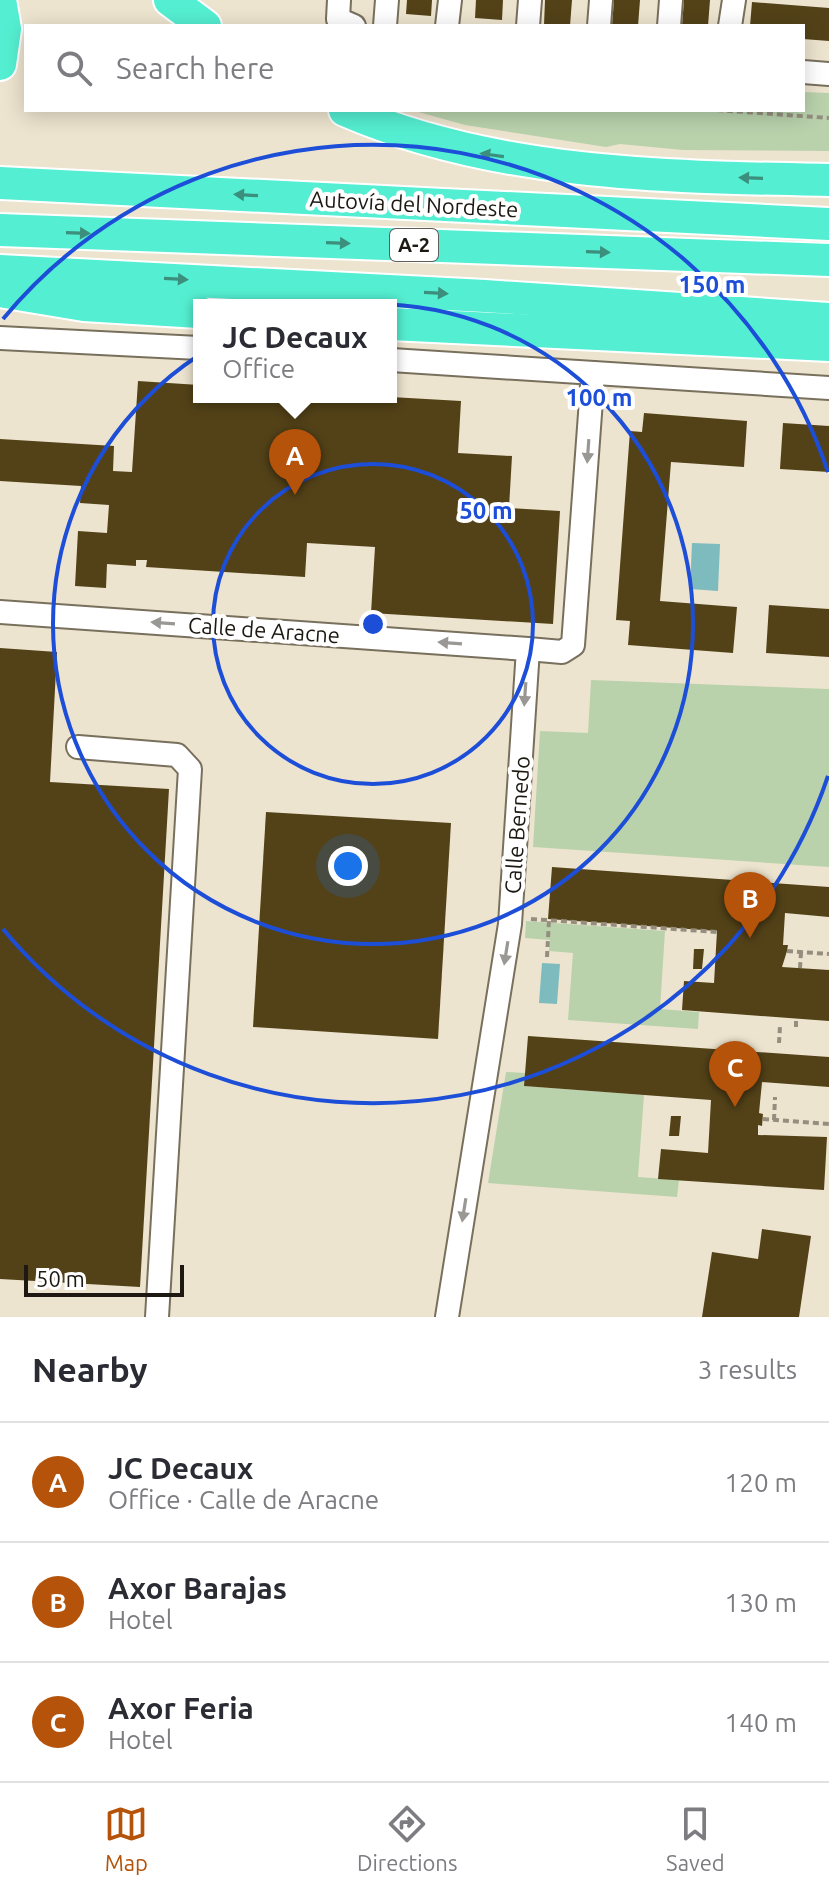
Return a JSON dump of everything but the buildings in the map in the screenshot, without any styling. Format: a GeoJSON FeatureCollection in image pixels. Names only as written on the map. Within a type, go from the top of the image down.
{"type":"FeatureCollection","features":[{"type":"Feature","properties":{"kind":"highway"},"geometry":{"type":"LineString","coordinates":[[0,0],[5,29],[0,64]]}},
{"type":"Feature","properties":{"kind":"highway"},"geometry":{"type":"LineString","coordinates":[[170,0],[202,24]]}},
{"type":"Feature","properties":{"kind":"highway"},"geometry":{"type":"LineString","coordinates":[[350,112],[395,132],[506,157],[673,175],[829,180]]}},
{"type":"Feature","properties":{"kind":"highway","name":"Autovía del Nordeste"},"geometry":{"type":"LineString","coordinates":[[0,183],[829,224]]}},
{"type":"Feature","properties":{"kind":"highway"},"geometry":{"type":"LineString","coordinates":[[743,221],[829,211]]}},
{"type":"Feature","properties":{"kind":"highway","name":"Autovía del Nordeste"},"geometry":{"type":"LineString","coordinates":[[0,230],[829,260]]}},
{"type":"Feature","properties":{"kind":"highway"},"geometry":{"type":"LineString","coordinates":[[1,286],[485,296],[829,297]]}},
{"type":"Feature","properties":{"kind":"highway"},"geometry":{"type":"LineString","coordinates":[[1,286],[84,305],[193,312]]}},
{"type":"Feature","properties":{"kind":"highway"},"geometry":{"type":"LineString","coordinates":[[485,296],[829,319]]}},
{"type":"Feature","properties":{"kind":"highway"},"geometry":{"type":"LineString","coordinates":[[397,324],[829,345]]}},
{"type":"Feature","properties":{"kind":"street"},"geometry":{"type":"LineString","coordinates":[[339,0],[338,19],[349,24]]}},
{"type":"Feature","properties":{"kind":"street"},"geometry":{"type":"LineString","coordinates":[[385,24],[387,0]]}},
{"type":"Feature","properties":{"kind":"street"},"geometry":{"type":"LineString","coordinates":[[447,24],[450,0]]}},
{"type":"Feature","properties":{"kind":"street"},"geometry":{"type":"LineString","coordinates":[[528,24],[530,0]]}},
{"type":"Feature","properties":{"kind":"street"},"geometry":{"type":"LineString","coordinates":[[599,24],[601,0]]}},
{"type":"Feature","properties":{"kind":"street"},"geometry":{"type":"LineString","coordinates":[[669,24],[671,0]]}},
{"type":"Feature","properties":{"kind":"street"},"geometry":{"type":"LineString","coordinates":[[730,24],[734,0]]}},
{"type":"Feature","properties":{"kind":"street"},"geometry":{"type":"LineString","coordinates":[[805,72],[829,74]]}},
{"type":"Feature","properties":{"kind":"street"},"geometry":{"type":"LineString","coordinates":[[5,337],[193,348]]}},
{"type":"Feature","properties":{"kind":"street"},"geometry":{"type":"LineString","coordinates":[[397,360],[829,388]]}},
{"type":"Feature","properties":{"kind":"street"},"geometry":{"type":"LineString","coordinates":[[528,649],[562,652],[573,645],[593,373]]}},
{"type":"Feature","properties":{"kind":"street","name":"Calle de Aracne"},"geometry":{"type":"LineString","coordinates":[[0,612],[528,649]]}},
{"type":"Feature","properties":{"kind":"street","name":"Calle Bernedo"},"geometry":{"type":"LineString","coordinates":[[447,1317],[510,924],[528,649]]}},
{"type":"Feature","properties":{"kind":"street"},"geometry":{"type":"LineString","coordinates":[[78,747],[177,755],[190,769],[157,1317]]}},
{"type":"Feature","properties":{"kind":"path"},"geometry":{"type":"LineString","coordinates":[[754,112],[829,118]]}},
{"type":"Feature","properties":{"kind":"path"},"geometry":{"type":"LineString","coordinates":[[531,919],[717,932]]}},
{"type":"Feature","properties":{"kind":"path"},"geometry":{"type":"LineString","coordinates":[[547,957],[549,920]]}},
{"type":"Feature","properties":{"kind":"path"},"geometry":{"type":"LineString","coordinates":[[787,951],[829,954]]}},
{"type":"Feature","properties":{"kind":"path"},"geometry":{"type":"LineString","coordinates":[[800,968],[801,952]]}},
{"type":"Feature","properties":{"kind":"path"},"geometry":{"type":"LineString","coordinates":[[796,1019],[796,1027]]}},
{"type":"Feature","properties":{"kind":"path"},"geometry":{"type":"LineString","coordinates":[[779,1043],[780,1026]]}},
{"type":"Feature","properties":{"kind":"path"},"geometry":{"type":"LineString","coordinates":[[774,1120],[775,1097]]}},
{"type":"Feature","properties":{"kind":"path"},"geometry":{"type":"LineString","coordinates":[[763,1119],[829,1124]]}},
{"type":"Feature","properties":{"kind":"green space"},"geometry":{"type":"Polygon","coordinates":[[[805,92],[829,93],[829,151],[683,150],[620,144],[606,147],[465,125],[418,112],[805,112],[805,92]]]}},
{"type":"Feature","properties":{"kind":"green space"},"geometry":{"type":"Polygon","coordinates":[[[591,680],[829,689],[829,867],[533,847],[540,731],[588,733],[591,680]]]}},
{"type":"Feature","properties":{"kind":"green space"},"geometry":{"type":"Polygon","coordinates":[[[526,921],[665,931],[660,1009],[699,1012],[698,1029],[568,1020],[573,953],[549,951],[550,940],[525,938],[526,921]]]}},
{"type":"Feature","properties":{"kind":"green space"},"geometry":{"type":"Polygon","coordinates":[[[506,1072],[525,1073],[525,1086],[644,1095],[638,1177],[679,1180],[677,1197],[488,1183],[506,1072]]]}},
{"type":"Feature","properties":{"kind":"water"},"geometry":{"type":"Polygon","coordinates":[[[692,543],[720,544],[718,591],[690,589],[692,543]]]}},
{"type":"Feature","properties":{"kind":"water"},"geometry":{"type":"Polygon","coordinates":[[[542,963],[560,964],[557,1004],[539,1003],[542,963]]]}},
{"type":"Feature","properties":{"kind":"place","name":"JC Decaux"},"geometry":{"type":"Point","coordinates":[295,495]}},
{"type":"Feature","properties":{"kind":"place","name":"Axor Barajas"},"geometry":{"type":"Point","coordinates":[750,938]}},
{"type":"Feature","properties":{"kind":"place","name":"Axor Feria"},"geometry":{"type":"Point","coordinates":[735,1107]}}]}
